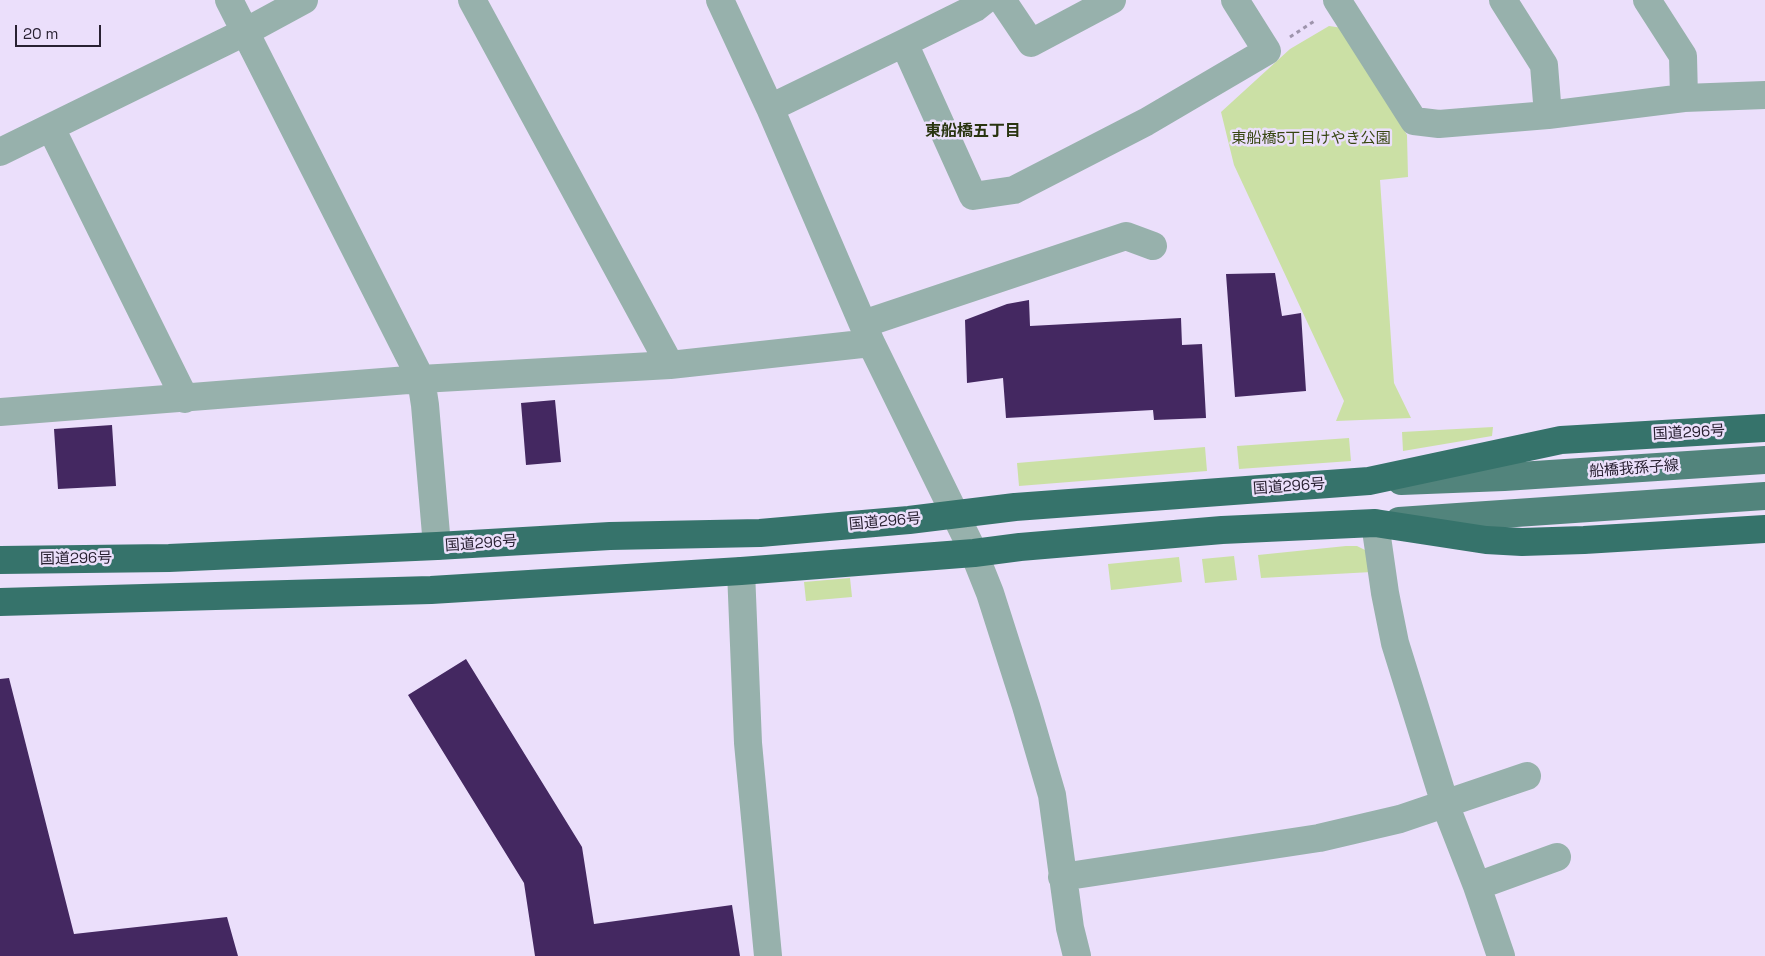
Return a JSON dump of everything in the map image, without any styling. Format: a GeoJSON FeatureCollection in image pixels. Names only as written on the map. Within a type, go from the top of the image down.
{"type":"FeatureCollection","features":[{"type":"Feature","properties":{"kind":"highway","name":"国道296号"},"geometry":{"type":"LineString","coordinates":[[0,560],[168,558],[610,536],[760,533],[956,516],[1015,507],[1369,481],[1561,440],[1765,428]]}},
{"type":"Feature","properties":{"kind":"highway"},"geometry":{"type":"LineString","coordinates":[[0,602],[430,590],[741,571],[974,553],[1020,547],[1222,530],[1375,523],[1486,540],[1522,542],[1765,529]]}},
{"type":"Feature","properties":{"kind":"main road","name":"船橋我孫子線"},"geometry":{"type":"LineString","coordinates":[[1369,481],[1504,477],[1765,460]]}},
{"type":"Feature","properties":{"kind":"main road"},"geometry":{"type":"LineString","coordinates":[[1375,523],[1765,496]]}},
{"type":"Feature","properties":{"kind":"street"},"geometry":{"type":"LineString","coordinates":[[229,0],[421,379],[425,405],[436,546]]}},
{"type":"Feature","properties":{"kind":"street"},"geometry":{"type":"LineString","coordinates":[[0,152],[246,32],[304,0]]}},
{"type":"Feature","properties":{"kind":"street"},"geometry":{"type":"LineString","coordinates":[[472,0],[670,365]]}},
{"type":"Feature","properties":{"kind":"street"},"geometry":{"type":"LineString","coordinates":[[720,0],[770,108],[867,334],[974,553],[990,593],[1052,795],[1070,928],[1077,956]]}},
{"type":"Feature","properties":{"kind":"street"},"geometry":{"type":"LineString","coordinates":[[770,108],[974,8],[985,0]]}},
{"type":"Feature","properties":{"kind":"street"},"geometry":{"type":"LineString","coordinates":[[1002,0],[1031,42],[1112,0]]}},
{"type":"Feature","properties":{"kind":"street"},"geometry":{"type":"LineString","coordinates":[[904,43],[973,196],[1014,190],[1146,122],[1267,51],[1235,0]]}},
{"type":"Feature","properties":{"kind":"street"},"geometry":{"type":"LineString","coordinates":[[1503,0],[1544,65],[1548,115]]}},
{"type":"Feature","properties":{"kind":"street"},"geometry":{"type":"LineString","coordinates":[[1647,0],[1683,56],[1684,98]]}},
{"type":"Feature","properties":{"kind":"street"},"geometry":{"type":"LineString","coordinates":[[1339,3],[1414,121],[1439,124],[1548,115],[1684,98],[1765,94]]}},
{"type":"Feature","properties":{"kind":"street"},"geometry":{"type":"LineString","coordinates":[[52,128],[184,398]]}},
{"type":"Feature","properties":{"kind":"street"},"geometry":{"type":"LineString","coordinates":[[0,412],[421,379],[670,365],[867,334],[1126,236],[1153,246]]}},
{"type":"Feature","properties":{"kind":"street"},"geometry":{"type":"LineString","coordinates":[[1375,523],[1384,593],[1395,643],[1445,804],[1477,886],[1501,956]]}},
{"type":"Feature","properties":{"kind":"street"},"geometry":{"type":"LineString","coordinates":[[741,571],[748,744],[768,956]]}},
{"type":"Feature","properties":{"kind":"street"},"geometry":{"type":"LineString","coordinates":[[1062,876],[1318,838],[1400,819],[1526,776]]}},
{"type":"Feature","properties":{"kind":"street"},"geometry":{"type":"LineString","coordinates":[[1477,886],[1557,857]]}},
{"type":"Feature","properties":{"kind":"path"},"geometry":{"type":"LineString","coordinates":[[1267,51],[1339,3]]}},
{"type":"Feature","properties":{"kind":"green space","name":"東船橋5丁目けやき公園"},"geometry":{"type":"Polygon","coordinates":[[[1329,26],[1343,28],[1407,135],[1408,177],[1380,180],[1394,383],[1411,418],[1336,421],[1344,401],[1234,165],[1221,112],[1290,49],[1329,26]]]}},
{"type":"Feature","properties":{"kind":"green space"},"geometry":{"type":"Polygon","coordinates":[[[1493,427],[1492,436],[1403,451],[1402,432],[1493,427]]]}},
{"type":"Feature","properties":{"kind":"green space"},"geometry":{"type":"Polygon","coordinates":[[[1349,438],[1351,461],[1239,469],[1237,446],[1349,438]]]}},
{"type":"Feature","properties":{"kind":"green space"},"geometry":{"type":"Polygon","coordinates":[[[1205,447],[1207,471],[1019,486],[1017,463],[1205,447]]]}},
{"type":"Feature","properties":{"kind":"green space"},"geometry":{"type":"Polygon","coordinates":[[[1357,546],[1365,550],[1372,572],[1261,578],[1258,555],[1357,546]]]}},
{"type":"Feature","properties":{"kind":"green space"},"geometry":{"type":"Polygon","coordinates":[[[1234,556],[1237,580],[1205,583],[1202,559],[1234,556]]]}},
{"type":"Feature","properties":{"kind":"green space"},"geometry":{"type":"Polygon","coordinates":[[[1179,557],[1182,582],[1111,590],[1108,564],[1179,557]]]}},
{"type":"Feature","properties":{"kind":"green space"},"geometry":{"type":"Polygon","coordinates":[[[850,578],[852,597],[806,601],[804,582],[850,578]]]}},
{"type":"Feature","properties":{"kind":"building"},"geometry":{"type":"Polygon","coordinates":[[[1275,273],[1282,316],[1301,313],[1306,391],[1235,397],[1226,274],[1275,273]]]}},
{"type":"Feature","properties":{"kind":"building"},"geometry":{"type":"Polygon","coordinates":[[[1029,300],[1030,326],[1181,318],[1182,345],[1202,344],[1206,418],[1154,420],[1153,410],[1006,418],[1003,378],[967,383],[965,320],[1007,304],[1029,300]]]}},
{"type":"Feature","properties":{"kind":"building"},"geometry":{"type":"Polygon","coordinates":[[[555,400],[561,462],[526,465],[521,403],[555,400]]]}},
{"type":"Feature","properties":{"kind":"building"},"geometry":{"type":"Polygon","coordinates":[[[112,425],[116,486],[58,489],[54,429],[112,425]]]}},
{"type":"Feature","properties":{"kind":"building"},"geometry":{"type":"Polygon","coordinates":[[[466,659],[582,847],[594,924],[732,905],[740,956],[535,956],[524,883],[408,695],[466,659]]]}},
{"type":"Feature","properties":{"kind":"building"},"geometry":{"type":"Polygon","coordinates":[[[9,678],[74,934],[227,917],[238,956],[0,956],[0,679],[9,678]]]}},
{"type":"Feature","properties":{"kind":"district","name":"東船橋五丁目"},"geometry":{"type":"Point","coordinates":[973,132]}}]}
